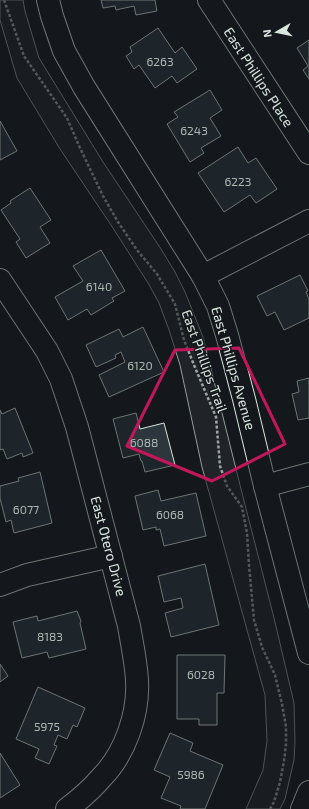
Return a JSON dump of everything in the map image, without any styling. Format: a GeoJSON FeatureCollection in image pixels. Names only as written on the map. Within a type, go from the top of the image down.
{"type":"FeatureCollection","features":[{"type":"Feature","properties":{"kind":"street","name":"East Phillips Avenue"},"geometry":{"type":"LineString","coordinates":[[48,0],[64,51],[84,87],[204,276],[218,306],[244,399],[265,486],[309,653]]}},
{"type":"Feature","properties":{"kind":"street","name":"East Phillips Place"},"geometry":{"type":"LineString","coordinates":[[209,0],[309,153]]}},
{"type":"Feature","properties":{"kind":"street"},"geometry":{"type":"LineString","coordinates":[[204,276],[309,221]]}},
{"type":"Feature","properties":{"kind":"street","name":"East Otero Drive"},"geometry":{"type":"LineString","coordinates":[[0,280],[46,351],[61,379],[77,426],[129,626],[134,652],[137,682],[136,701],[135,713],[127,736],[118,756],[102,778],[82,798],[67,809]]}},
{"type":"Feature","properties":{"kind":"street"},"geometry":{"type":"LineString","coordinates":[[265,486],[309,474]]}},
{"type":"Feature","properties":{"kind":"street"},"geometry":{"type":"LineString","coordinates":[[0,585],[27,575],[111,556]]}},
{"type":"Feature","properties":{"kind":"street"},"geometry":{"type":"LineString","coordinates":[[302,809],[309,792]]}},
{"type":"Feature","properties":{"kind":"path","name":"East Phillips Trail"},"geometry":{"type":"LineString","coordinates":[[4,0],[24,56],[67,118],[103,196],[118,222],[137,250],[157,274],[174,304],[187,346],[202,386],[216,417],[220,466],[227,486],[242,507],[245,520],[254,620],[262,647],[275,675],[286,727],[286,744],[280,782],[274,802],[270,809]]}},
{"type":"Feature","properties":{"kind":"highlighted area"},"geometry":{"type":"Polygon","coordinates":[[[239,348],[285,444],[212,481],[127,446],[175,350],[239,348]]]}},
{"type":"Feature","properties":{"kind":"shaded area"},"geometry":{"type":"Polygon","coordinates":[[[0,0],[23,0],[39,58],[103,162],[175,272],[185,292],[203,337],[294,703],[294,760],[285,799],[280,809],[246,809],[263,770],[267,741],[265,695],[202,467],[180,365],[169,330],[159,303],[148,283],[60,149],[17,78],[0,20],[0,0]]]}},
{"type":"Feature","properties":{"kind":"building"},"geometry":{"type":"Polygon","coordinates":[[[101,0],[155,0],[157,11],[136,15],[134,6],[116,10],[115,6],[103,8],[101,0]]]}},
{"type":"Feature","properties":{"kind":"building"},"geometry":{"type":"Polygon","coordinates":[[[158,28],[175,53],[182,47],[197,69],[177,83],[172,76],[155,88],[139,65],[134,69],[126,56],[132,52],[130,47],[158,28]]]}},
{"type":"Feature","properties":{"kind":"building"},"geometry":{"type":"Polygon","coordinates":[[[309,40],[309,79],[303,70],[308,66],[297,48],[309,40]]]}},
{"type":"Feature","properties":{"kind":"building"},"geometry":{"type":"Polygon","coordinates":[[[210,90],[222,110],[210,118],[221,136],[201,148],[204,153],[190,162],[167,124],[178,117],[174,112],[210,90]]]}},
{"type":"Feature","properties":{"kind":"building"},"geometry":{"type":"Polygon","coordinates":[[[0,121],[17,151],[0,160],[0,121]]]}},
{"type":"Feature","properties":{"kind":"building"},"geometry":{"type":"Polygon","coordinates":[[[238,147],[248,163],[256,158],[277,189],[256,203],[250,195],[224,212],[198,173],[238,147]]]}},
{"type":"Feature","properties":{"kind":"building"},"geometry":{"type":"Polygon","coordinates":[[[30,188],[51,220],[40,227],[50,243],[26,258],[16,242],[20,239],[1,210],[11,203],[10,201],[30,188]]]}},
{"type":"Feature","properties":{"kind":"building"},"geometry":{"type":"Polygon","coordinates":[[[101,250],[125,291],[112,298],[114,301],[91,315],[87,309],[68,320],[55,297],[83,281],[73,266],[101,250]]]}},
{"type":"Feature","properties":{"kind":"building"},"geometry":{"type":"Polygon","coordinates":[[[300,275],[308,291],[306,292],[309,299],[309,318],[284,330],[275,312],[267,316],[257,296],[300,275]]]}},
{"type":"Feature","properties":{"kind":"building"},"geometry":{"type":"Polygon","coordinates":[[[143,327],[164,372],[109,397],[99,375],[125,362],[121,352],[115,355],[116,358],[96,367],[86,345],[119,329],[123,337],[143,327]]]}},
{"type":"Feature","properties":{"kind":"building"},"geometry":{"type":"Polygon","coordinates":[[[309,378],[309,418],[298,420],[292,394],[299,392],[297,381],[309,378]]]}},
{"type":"Feature","properties":{"kind":"building"},"geometry":{"type":"Polygon","coordinates":[[[15,408],[33,453],[23,457],[22,453],[7,459],[3,449],[0,450],[0,410],[2,414],[15,408]]]}},
{"type":"Feature","properties":{"kind":"building"},"geometry":{"type":"Polygon","coordinates":[[[136,413],[140,429],[164,423],[175,465],[145,472],[139,454],[123,458],[113,419],[136,413]]]}},
{"type":"Feature","properties":{"kind":"building"},"geometry":{"type":"Polygon","coordinates":[[[40,472],[52,523],[14,533],[11,520],[6,522],[0,498],[0,486],[19,481],[18,478],[40,472]]]}},
{"type":"Feature","properties":{"kind":"building"},"geometry":{"type":"Polygon","coordinates":[[[158,490],[161,501],[196,493],[206,536],[164,546],[160,529],[156,530],[156,527],[143,530],[135,496],[158,490]]]}},
{"type":"Feature","properties":{"kind":"building"},"geometry":{"type":"Polygon","coordinates":[[[205,564],[219,625],[171,637],[165,613],[183,608],[181,598],[164,602],[158,576],[205,564]]]}},
{"type":"Feature","properties":{"kind":"building"},"geometry":{"type":"Polygon","coordinates":[[[77,611],[81,621],[80,623],[86,649],[49,658],[47,652],[22,658],[13,622],[37,616],[38,621],[77,611]]]}},
{"type":"Feature","properties":{"kind":"building"},"geometry":{"type":"Polygon","coordinates":[[[177,655],[225,655],[224,693],[217,693],[217,725],[199,725],[199,719],[177,719],[177,655]]]}},
{"type":"Feature","properties":{"kind":"building"},"geometry":{"type":"Polygon","coordinates":[[[0,664],[8,676],[0,682],[0,664]]]}},
{"type":"Feature","properties":{"kind":"building"},"geometry":{"type":"Polygon","coordinates":[[[38,687],[85,708],[77,727],[73,725],[67,739],[58,735],[54,745],[57,746],[49,764],[35,758],[39,749],[16,739],[38,687]]]}},
{"type":"Feature","properties":{"kind":"building"},"geometry":{"type":"Polygon","coordinates":[[[170,733],[193,743],[190,751],[223,765],[205,809],[180,809],[181,806],[161,798],[170,777],[154,770],[170,733]]]}},
{"type":"Feature","properties":{"kind":"building"},"geometry":{"type":"Polygon","coordinates":[[[0,753],[20,785],[0,798],[0,753]]]}}]}
